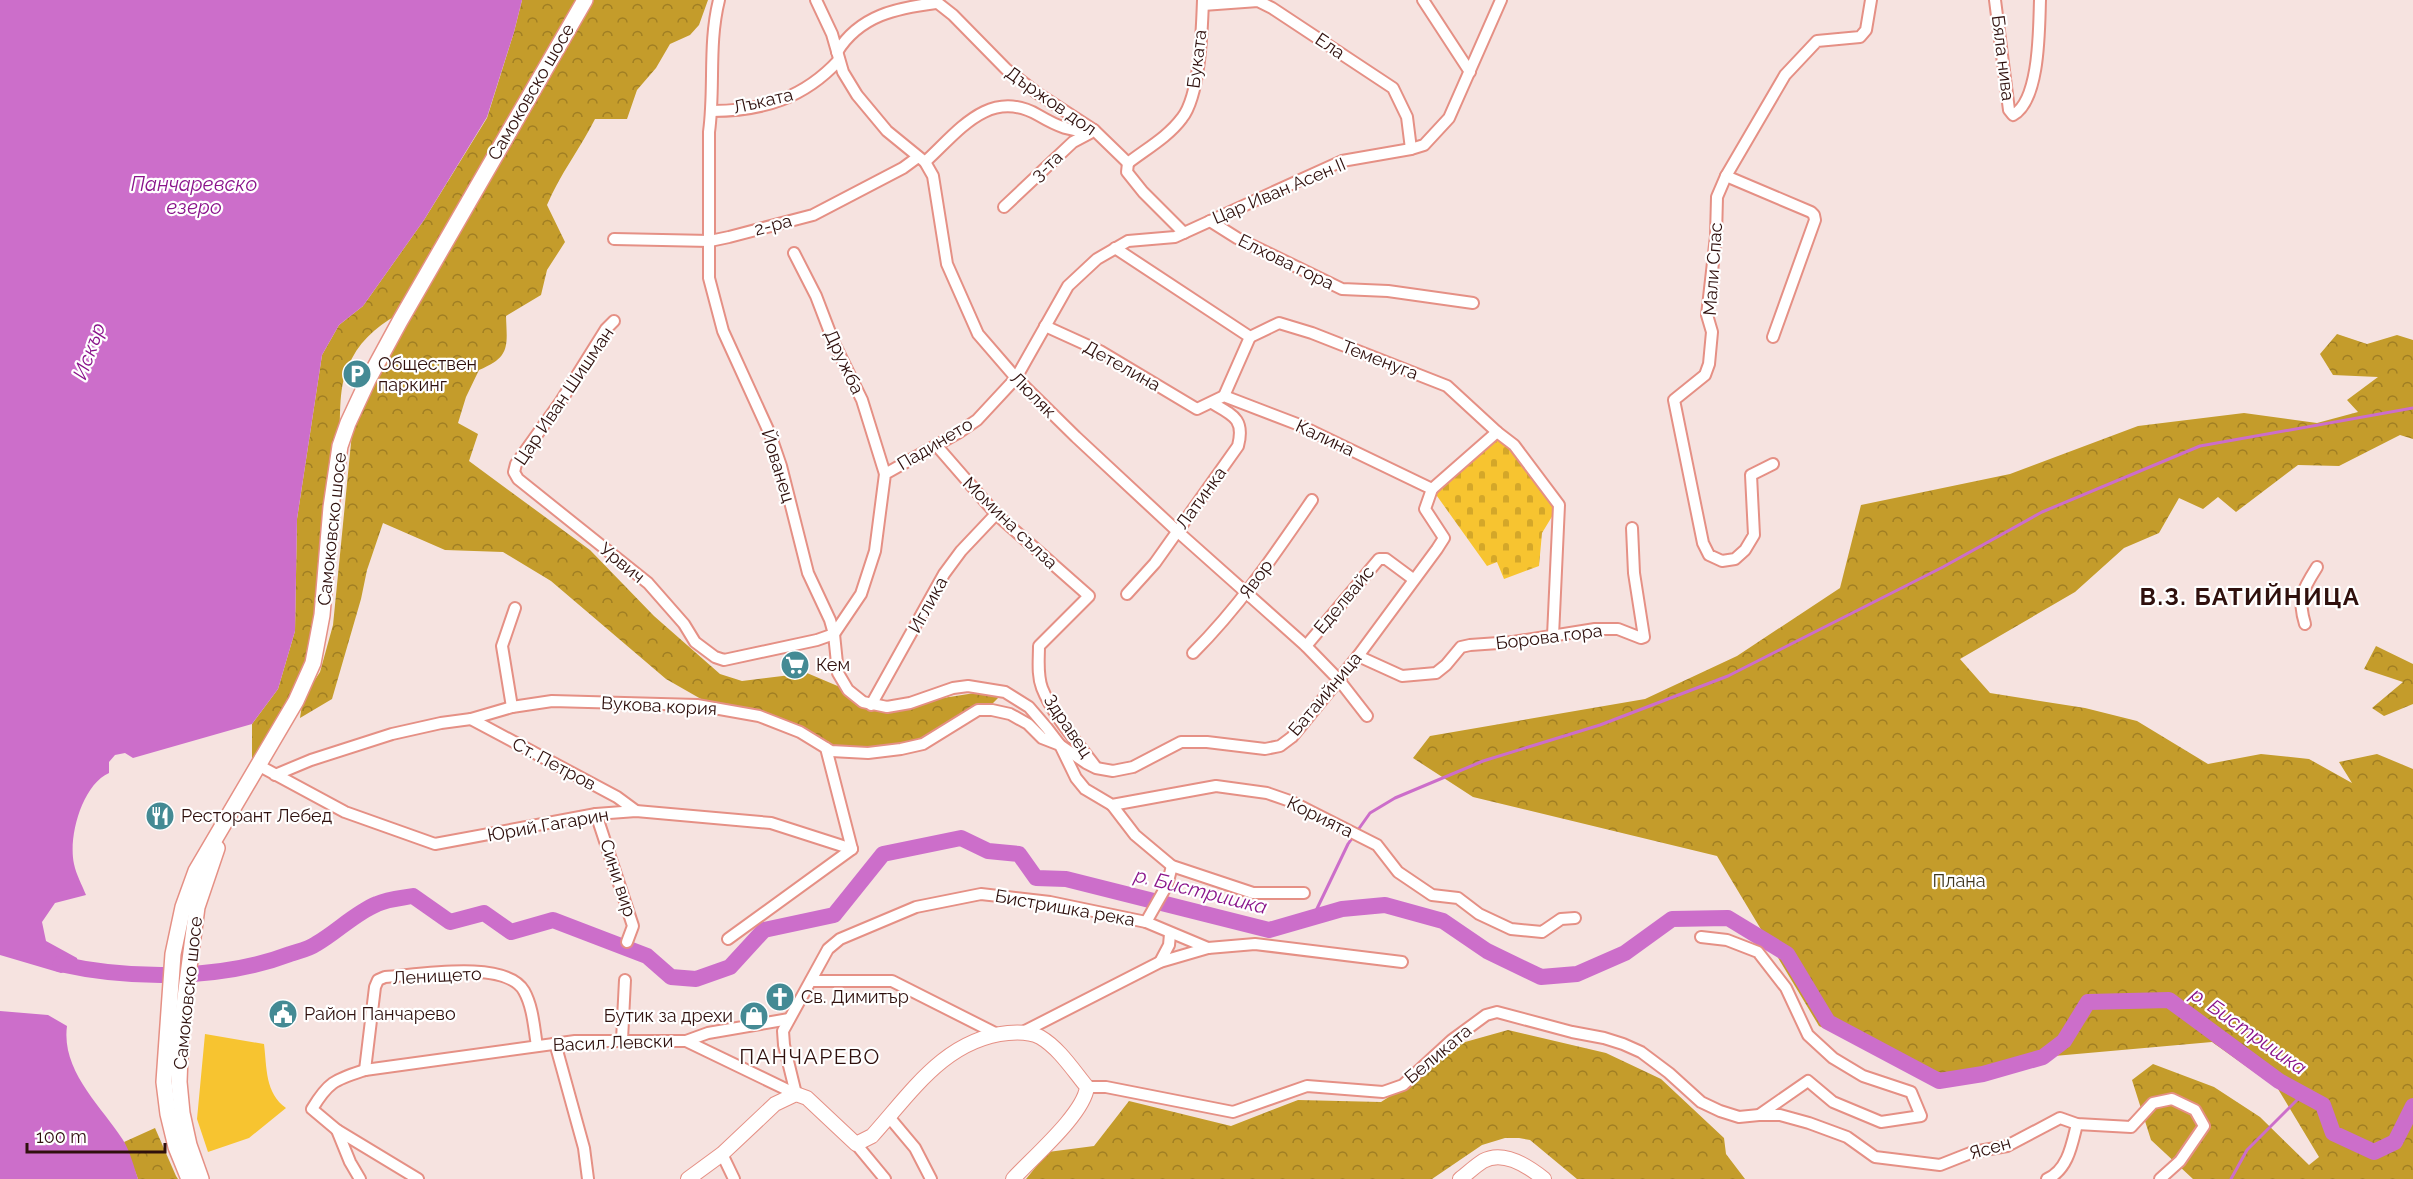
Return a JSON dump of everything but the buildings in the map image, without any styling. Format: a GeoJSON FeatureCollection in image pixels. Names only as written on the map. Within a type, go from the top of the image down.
{"type":"FeatureCollection","features":[{"type":"Feature","properties":{"kind":"main road","name":"Самоковско шосе"},"geometry":{"type":"LineString","coordinates":[[201,1179],[189,1145],[182,1113],[179,1082],[173,954],[183,907],[196,871],[296,700],[313,663],[322,615],[331,507],[340,446],[348,423],[400,321],[585,0]]}},
{"type":"Feature","properties":{"kind":"main road","name":"Самоковско шосе"},"geometry":{"type":"LineString","coordinates":[[189,1179],[176,1147],[168,1114],[164,1082],[176,1003],[191,940],[196,907],[231,810]]}},
{"type":"Feature","properties":{"kind":"street","name":"Йованец"},"geometry":{"type":"LineString","coordinates":[[719,0],[712,36],[712,111],[709,132],[709,278],[723,332],[770,434],[781,466],[808,573],[830,620],[834,634],[838,673],[848,690],[863,702],[871,705]]}},
{"type":"Feature","properties":{"kind":"street","name":"Люляк"},"geometry":{"type":"LineString","coordinates":[[816,0],[832,34],[849,82],[866,107],[898,141],[922,159],[933,176],[947,264],[978,334],[1016,378],[1177,531],[1306,646],[1339,680],[1368,716]]}},
{"type":"Feature","properties":{"kind":"street"},"geometry":{"type":"LineString","coordinates":[[1423,0],[1470,72]]}},
{"type":"Feature","properties":{"kind":"street","name":"Цар Иван Асен II"},"geometry":{"type":"LineString","coordinates":[[1184,233],[1342,161],[1424,145],[1449,118],[1502,0]]}},
{"type":"Feature","properties":{"kind":"street","name":"Мали Спас"},"geometry":{"type":"LineString","coordinates":[[1773,464],[1751,476],[1754,535],[1745,550],[1735,560],[1722,561],[1709,555],[1703,543],[1674,400],[1705,375],[1709,364],[1712,332],[1707,315],[1716,236],[1717,197],[1726,177],[1785,75],[1817,41],[1860,37],[1866,30],[1871,0]]}},
{"type":"Feature","properties":{"kind":"street","name":"Бяла нива"},"geometry":{"type":"LineString","coordinates":[[1995,0],[2009,110],[2013,115],[2019,111],[2031,92],[2040,0]]}},
{"type":"Feature","properties":{"kind":"street","name":"Лъката"},"geometry":{"type":"LineString","coordinates":[[712,111],[770,103],[797,94],[810,87],[838,56],[857,28],[872,18],[935,2]]}},
{"type":"Feature","properties":{"kind":"street","name":"Държов дол"},"geometry":{"type":"LineString","coordinates":[[935,2],[952,15],[1006,69],[1037,93],[1094,130],[1128,163],[1127,172],[1132,179],[1184,233]]}},
{"type":"Feature","properties":{"kind":"street","name":"Ела"},"geometry":{"type":"LineString","coordinates":[[1203,3],[1258,2],[1272,8],[1393,88],[1407,117],[1411,149]]}},
{"type":"Feature","properties":{"kind":"street","name":"Буката"},"geometry":{"type":"LineString","coordinates":[[1128,163],[1166,135],[1183,117],[1189,105],[1194,88],[1203,3]]}},
{"type":"Feature","properties":{"kind":"street","name":"2-ра"},"geometry":{"type":"LineString","coordinates":[[614,238],[710,241],[813,214],[922,159],[989,108],[998,106],[1024,108],[1069,130],[1094,130]]}},
{"type":"Feature","properties":{"kind":"street","name":"3-та"},"geometry":{"type":"LineString","coordinates":[[1004,207],[1072,142],[1094,130]]}},
{"type":"Feature","properties":{"kind":"street"},"geometry":{"type":"LineString","coordinates":[[1726,177],[1814,215],[1815,220],[1773,337]]}},
{"type":"Feature","properties":{"kind":"street","name":"Елхова гора"},"geometry":{"type":"LineString","coordinates":[[1210,221],[1237,238],[1342,289],[1388,291],[1473,303]]}},
{"type":"Feature","properties":{"kind":"street","name":"Падинето"},"geometry":{"type":"LineString","coordinates":[[834,634],[861,594],[868,573],[875,551],[885,474],[977,420],[1016,378],[1068,286],[1097,259],[1128,241],[1175,237],[1184,233]]}},
{"type":"Feature","properties":{"kind":"street"},"geometry":{"type":"LineString","coordinates":[[1115,248],[1250,337],[1224,396],[1212,403]]}},
{"type":"Feature","properties":{"kind":"street","name":"Дружба"},"geometry":{"type":"LineString","coordinates":[[794,253],[816,296],[834,343],[862,400],[885,474]]}},
{"type":"Feature","properties":{"kind":"street","name":"Цар Иван Шишман"},"geometry":{"type":"LineString","coordinates":[[514,472],[516,464],[561,400],[606,329],[614,321]]}},
{"type":"Feature","properties":{"kind":"street","name":"Теменуга"},"geometry":{"type":"LineString","coordinates":[[1250,337],[1279,323],[1312,333],[1447,386],[1514,445],[1559,505],[1553,636]]}},
{"type":"Feature","properties":{"kind":"street","name":"Детелина"},"geometry":{"type":"LineString","coordinates":[[1045,326],[1100,351],[1197,409],[1212,403]]}},
{"type":"Feature","properties":{"kind":"street","name":"Калина"},"geometry":{"type":"LineString","coordinates":[[1224,396],[1297,424],[1432,489]]}},
{"type":"Feature","properties":{"kind":"street","name":"Латинка"},"geometry":{"type":"LineString","coordinates":[[1127,594],[1155,563],[1238,446],[1241,433],[1238,422],[1212,403]]}},
{"type":"Feature","properties":{"kind":"street"},"geometry":{"type":"LineString","coordinates":[[1432,489],[1497,432]]}},
{"type":"Feature","properties":{"kind":"street","name":"Момина сълза"},"geometry":{"type":"LineString","coordinates":[[936,446],[996,514],[1089,596]]}},
{"type":"Feature","properties":{"kind":"street","name":"Урвич"},"geometry":{"type":"LineString","coordinates":[[514,472],[518,479],[648,583],[684,624],[695,642],[715,657],[724,660],[817,640],[834,634]]}},
{"type":"Feature","properties":{"kind":"street","name":"Батаийница"},"geometry":{"type":"LineString","coordinates":[[1096,768],[1113,771],[1133,767],[1181,742],[1216,742],[1265,749],[1280,746],[1292,737],[1358,656],[1444,538],[1425,509],[1432,489]]}},
{"type":"Feature","properties":{"kind":"street","name":"Явор"},"geometry":{"type":"LineString","coordinates":[[1193,653],[1248,593],[1312,500]]}},
{"type":"Feature","properties":{"kind":"street","name":"Иглика"},"geometry":{"type":"LineString","coordinates":[[871,705],[945,574],[961,551],[996,514]]}},
{"type":"Feature","properties":{"kind":"street","name":"Борова гора"},"geometry":{"type":"LineString","coordinates":[[1358,656],[1402,676],[1436,673],[1461,647],[1595,629],[1618,629],[1641,638],[1644,637],[1634,573],[1632,528]]}},
{"type":"Feature","properties":{"kind":"street","name":"Еделвайс"},"geometry":{"type":"LineString","coordinates":[[1306,646],[1379,559],[1386,559],[1413,579]]}},
{"type":"Feature","properties":{"kind":"street"},"geometry":{"type":"LineString","coordinates":[[2305,624],[2301,611],[2301,597],[2317,567]]}},
{"type":"Feature","properties":{"kind":"street","name":"Здравец"},"geometry":{"type":"LineString","coordinates":[[1089,596],[1039,646],[1038,673],[1049,702],[1096,768]]}},
{"type":"Feature","properties":{"kind":"street"},"geometry":{"type":"LineString","coordinates":[[512,707],[502,646],[515,608]]}},
{"type":"Feature","properties":{"kind":"street"},"geometry":{"type":"LineString","coordinates":[[871,705],[887,707],[910,703],[953,688],[968,686],[1005,692],[1029,707],[1060,745],[1076,778],[1085,789],[1112,805],[1135,835],[1172,867],[1252,893],[1304,893]]}},
{"type":"Feature","properties":{"kind":"street","name":"Вукова кория"},"geometry":{"type":"LineString","coordinates":[[275,775],[311,760],[392,734],[471,719],[512,707],[552,701],[697,705],[759,716],[800,732],[831,751],[868,753],[923,744],[978,710],[992,710],[1010,714],[1028,724],[1042,738],[1060,745]]}},
{"type":"Feature","properties":{"kind":"street","name":"Ст. Петров"},"geometry":{"type":"LineString","coordinates":[[471,719],[617,797],[636,811]]}},
{"type":"Feature","properties":{"kind":"street"},"geometry":{"type":"LineString","coordinates":[[1060,745],[1096,768]]}},
{"type":"Feature","properties":{"kind":"street"},"geometry":{"type":"LineString","coordinates":[[728,939],[852,849],[826,748]]}},
{"type":"Feature","properties":{"kind":"street","name":"Юрий Гагарин"},"geometry":{"type":"LineString","coordinates":[[258,765],[345,812],[435,844],[596,814],[636,811],[771,823],[852,849]]}},
{"type":"Feature","properties":{"kind":"street","name":"Корията"},"geometry":{"type":"LineString","coordinates":[[1112,805],[1216,786],[1267,794],[1290,801],[1377,845],[1398,872],[1432,896],[1458,898],[1479,914],[1511,929],[1542,932],[1561,919],[1575,918]]}},
{"type":"Feature","properties":{"kind":"street","name":"Сини вир"},"geometry":{"type":"LineString","coordinates":[[596,814],[633,926],[627,942]]}},
{"type":"Feature","properties":{"kind":"street","name":"Бистришка река"},"geometry":{"type":"LineString","coordinates":[[1146,922],[1167,885],[1172,867]]}},
{"type":"Feature","properties":{"kind":"street","name":"Бистришка река"},"geometry":{"type":"LineString","coordinates":[[796,1094],[784,1045],[783,1031],[828,949],[840,939],[915,907],[981,894],[1013,897],[1088,909],[1146,922],[1208,948]]}},
{"type":"Feature","properties":{"kind":"street"},"geometry":{"type":"LineString","coordinates":[[1160,962],[1169,945],[1170,934]]}},
{"type":"Feature","properties":{"kind":"street"},"geometry":{"type":"LineString","coordinates":[[1701,937],[1727,940],[1758,952],[1786,988],[1808,1035],[1833,1059],[1863,1076],[1911,1092],[1921,1116],[1881,1122],[1833,1102],[1808,1082],[1759,1115]]}},
{"type":"Feature","properties":{"kind":"street"},"geometry":{"type":"LineString","coordinates":[[1023,1032],[1160,962],[1208,948],[1256,944],[1402,962]]}},
{"type":"Feature","properties":{"kind":"street","name":"Ленището"},"geometry":{"type":"LineString","coordinates":[[365,1070],[375,987],[378,980],[385,977],[482,971],[508,977],[523,989],[529,1005],[537,1046]]}},
{"type":"Feature","properties":{"kind":"street"},"geometry":{"type":"LineString","coordinates":[[622,1040],[625,980]]}},
{"type":"Feature","properties":{"kind":"street"},"geometry":{"type":"LineString","coordinates":[[811,981],[892,981],[997,1034]]}},
{"type":"Feature","properties":{"kind":"street","name":"Беликата"},"geometry":{"type":"LineString","coordinates":[[1087,1087],[1106,1087],[1233,1112],[1307,1086],[1383,1092],[1403,1085],[1452,1040],[1486,1015],[1497,1012],[1623,1044],[1641,1052],[1701,1102],[1738,1117],[1759,1115]]}},
{"type":"Feature","properties":{"kind":"street"},"geometry":{"type":"LineString","coordinates":[[686,1041],[708,1034],[789,1019]]}},
{"type":"Feature","properties":{"kind":"street"},"geometry":{"type":"LineString","coordinates":[[856,1144],[872,1136],[944,1057],[961,1047],[997,1034],[1023,1032],[1039,1037],[1060,1054],[1087,1087],[1086,1095],[1077,1112],[1013,1179]]}},
{"type":"Feature","properties":{"kind":"street","name":"Васил Левски"},"geometry":{"type":"LineString","coordinates":[[337,1130],[312,1109],[328,1086],[338,1079],[365,1070],[555,1043],[622,1040],[686,1041],[807,1098],[856,1144],[885,1179]]}},
{"type":"Feature","properties":{"kind":"street"},"geometry":{"type":"LineString","coordinates":[[555,1043],[584,1148],[588,1179]]}},
{"type":"Feature","properties":{"kind":"street"},"geometry":{"type":"LineString","coordinates":[[688,1179],[722,1154],[775,1104],[796,1094]]}},
{"type":"Feature","properties":{"kind":"street","name":"Ясен"},"geometry":{"type":"LineString","coordinates":[[1759,1115],[1780,1115],[1809,1123],[1847,1137],[1875,1157],[1940,1165],[1973,1152],[2007,1146],[2060,1118],[2077,1124],[2131,1127],[2154,1103],[2172,1099],[2195,1110],[2204,1126],[2180,1161],[2160,1179]]}},
{"type":"Feature","properties":{"kind":"street"},"geometry":{"type":"LineString","coordinates":[[889,1117],[915,1148],[931,1179]]}},
{"type":"Feature","properties":{"kind":"street"},"geometry":{"type":"LineString","coordinates":[[2047,1179],[2054,1176],[2063,1166],[2072,1146],[2077,1124]]}},
{"type":"Feature","properties":{"kind":"street"},"geometry":{"type":"LineString","coordinates":[[337,1130],[350,1162],[360,1179]]}},
{"type":"Feature","properties":{"kind":"street"},"geometry":{"type":"LineString","coordinates":[[337,1130],[418,1179]]}},
{"type":"Feature","properties":{"kind":"street"},"geometry":{"type":"LineString","coordinates":[[722,1154],[734,1179]]}},
{"type":"Feature","properties":{"kind":"street"},"geometry":{"type":"LineString","coordinates":[[1460,1179],[1484,1160],[1499,1156],[1515,1161],[1544,1179]]}},
{"type":"Feature","properties":{"kind":"green space"},"geometry":{"type":"Polygon","coordinates":[[[522,0],[576,0],[525,94],[397,315],[368,337],[356,351],[348,367],[342,386],[329,527],[312,638],[296,691],[252,761],[252,724],[278,689],[295,631],[297,519],[322,355],[339,325],[363,306],[424,220],[487,118],[522,0]]]}},
{"type":"Feature","properties":{"kind":"green space"},"geometry":{"type":"Polygon","coordinates":[[[590,0],[708,0],[699,25],[690,35],[670,44],[656,68],[637,90],[627,119],[595,119],[552,194],[547,205],[565,242],[547,270],[541,295],[506,316],[505,349],[497,360],[479,370],[466,397],[458,423],[478,434],[469,461],[590,550],[654,616],[720,674],[742,681],[807,673],[887,707],[987,691],[1002,694],[989,707],[945,730],[901,747],[831,751],[800,730],[708,703],[666,679],[551,581],[503,552],[445,550],[383,523],[367,570],[361,599],[332,699],[300,718],[303,698],[320,672],[333,625],[352,433],[387,356],[590,0]]]}},
{"type":"Feature","properties":{"kind":"green space","name":"Плана"},"geometry":{"type":"Polygon","coordinates":[[[2337,334],[2367,344],[2397,335],[2413,340],[2413,439],[2400,435],[2339,466],[2298,465],[2236,512],[2218,497],[2203,509],[2179,498],[2159,533],[2124,548],[2075,592],[1960,659],[1990,693],[2085,708],[2137,721],[2208,764],[2261,754],[2309,759],[2352,783],[2339,762],[2377,754],[2413,769],[2413,1179],[2193,1179],[2151,1140],[2132,1080],[2153,1064],[2214,1087],[2260,1117],[2309,1165],[2319,1157],[2278,1089],[2212,1042],[2043,1057],[1983,1074],[1939,1081],[1819,1026],[1717,856],[1473,797],[1413,758],[1430,736],[1645,699],[1737,656],[1840,588],[1861,505],[2010,474],[2138,426],[2244,413],[2317,423],[2358,412],[2347,400],[2378,377],[2333,375],[2320,354],[2337,334]]]}},
{"type":"Feature","properties":{"kind":"green space"},"geometry":{"type":"Polygon","coordinates":[[[1497,432],[1559,505],[1542,533],[1539,566],[1504,579],[1497,562],[1487,566],[1432,489],[1497,432]]]}},
{"type":"Feature","properties":{"kind":"green space"},"geometry":{"type":"Polygon","coordinates":[[[2376,646],[2413,664],[2413,704],[2384,716],[2372,708],[2403,682],[2364,669],[2376,646]]]}},
{"type":"Feature","properties":{"kind":"green space"},"geometry":{"type":"Polygon","coordinates":[[[1508,1030],[1606,1053],[1661,1079],[1724,1138],[1726,1154],[1745,1179],[1577,1179],[1530,1140],[1505,1138],[1482,1145],[1432,1179],[1026,1179],[1048,1152],[1094,1146],[1129,1101],[1231,1126],[1298,1100],[1381,1102],[1426,1073],[1458,1044],[1508,1030]]]}},
{"type":"Feature","properties":{"kind":"green space"},"geometry":{"type":"Polygon","coordinates":[[[205,1034],[264,1044],[268,1079],[274,1095],[286,1108],[249,1138],[208,1152],[197,1119],[205,1034]]]}},
{"type":"Feature","properties":{"kind":"green space"},"geometry":{"type":"Polygon","coordinates":[[[155,1128],[178,1179],[138,1179],[124,1142],[155,1128]]]}},
{"type":"Feature","properties":{"kind":"water","name":"Панчаревско езеро"},"geometry":{"type":"Polygon","coordinates":[[[0,0],[522,0],[487,117],[424,220],[363,306],[339,325],[322,355],[297,519],[295,631],[278,689],[252,724],[133,758],[125,753],[115,755],[109,762],[109,773],[91,788],[84,800],[75,827],[74,864],[86,895],[55,903],[42,922],[46,941],[77,958],[79,968],[61,973],[0,955],[0,0]]]}},
{"type":"Feature","properties":{"kind":"water"},"geometry":{"type":"Polygon","coordinates":[[[0,1011],[48,1015],[67,1026],[70,1058],[76,1073],[123,1140],[138,1179],[0,1179],[0,1011]]]}},
{"type":"Feature","properties":{"kind":"waterway"},"geometry":{"type":"LineString","coordinates":[[1313,917],[1348,844],[1370,813],[1395,798],[1483,761],[1600,725],[1728,676],[1943,567],[2042,512],[2200,446],[2413,408]]}},
{"type":"Feature","properties":{"kind":"waterway","name":"р. Бистришка"},"geometry":{"type":"LineString","coordinates":[[60,964],[116,973],[146,975],[206,973],[235,969],[264,963],[307,949],[369,908],[386,901],[413,896],[450,922],[484,913],[511,932],[553,920],[647,956],[671,977],[696,979],[730,967],[764,930],[834,915],[883,854],[961,838],[988,851],[1019,854],[1036,878],[1066,879],[1269,930],[1342,909],[1385,905],[1443,921],[1487,951],[1541,977],[1577,974],[1625,953],[1672,919],[1728,918],[1787,954],[1828,1022],[1939,1081],[1983,1074],[2043,1057],[2064,1041],[2088,1002],[2169,1000],[2279,1081],[2323,1105],[2333,1133],[2374,1152],[2395,1142],[2413,1106]]}},
{"type":"Feature","properties":{"kind":"waterway"},"geometry":{"type":"LineString","coordinates":[[2231,1179],[2247,1150],[2303,1094]]}},
{"type":"Feature","properties":{"kind":"place","name":"Обществен паркинг"},"geometry":{"type":"Point","coordinates":[357,374]}},
{"type":"Feature","properties":{"kind":"place","name":"Кем"},"geometry":{"type":"Point","coordinates":[795,665]}},
{"type":"Feature","properties":{"kind":"place","name":"Ресторант Лебед"},"geometry":{"type":"Point","coordinates":[160,816]}},
{"type":"Feature","properties":{"kind":"place","name":"Св. Димитър"},"geometry":{"type":"Point","coordinates":[780,997]}},
{"type":"Feature","properties":{"kind":"place","name":"Район Панчарево"},"geometry":{"type":"Point","coordinates":[283,1014]}},
{"type":"Feature","properties":{"kind":"place","name":"Бутик за дрехи"},"geometry":{"type":"Point","coordinates":[754,1016]}},
{"type":"Feature","properties":{"kind":"district","name":"В.З. БАТИЙНИЦА"},"geometry":{"type":"Point","coordinates":[2250,597]}},
{"type":"Feature","properties":{"kind":"district","name":"ПАНЧАРЕВО"},"geometry":{"type":"Point","coordinates":[810,1057]}},
{"type":"Feature","properties":{"kind":"water label","name":"Искър"},"geometry":{"type":"Point","coordinates":[89,351]}}]}
